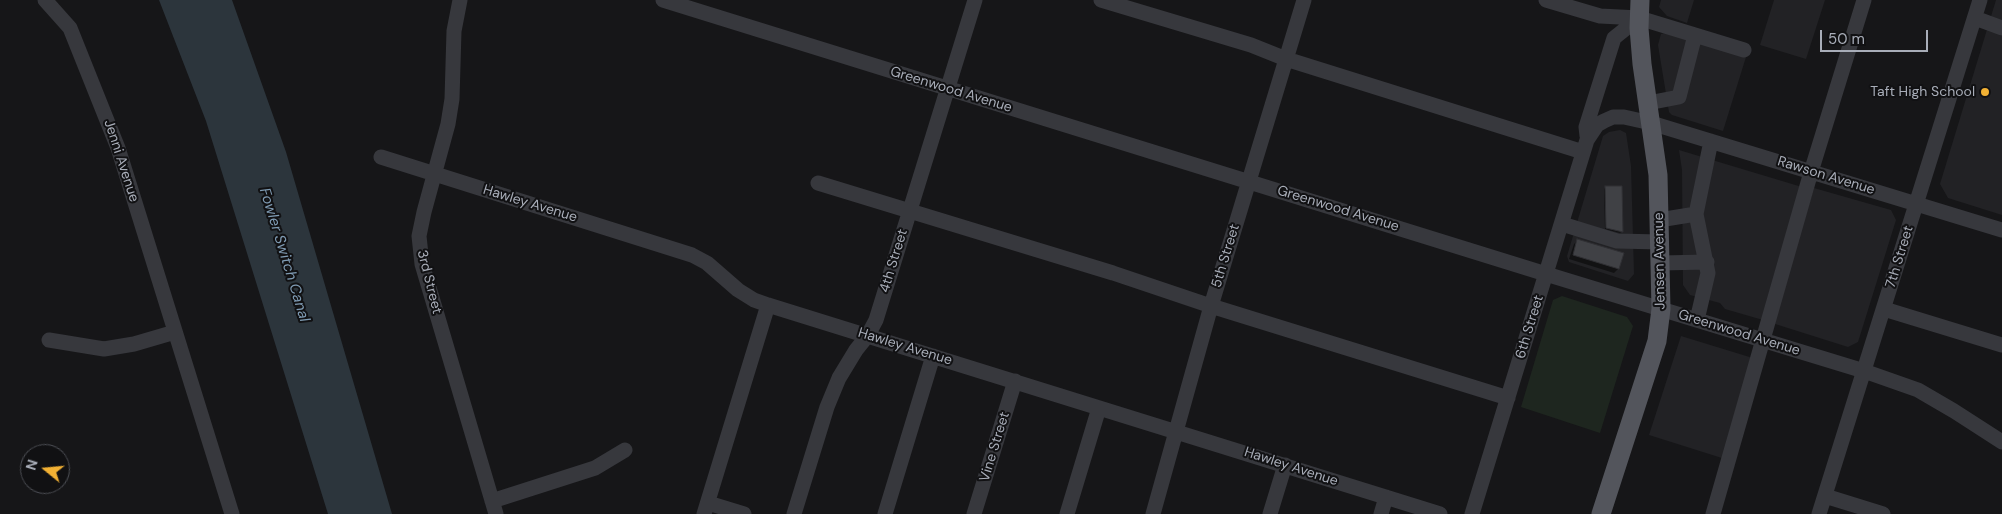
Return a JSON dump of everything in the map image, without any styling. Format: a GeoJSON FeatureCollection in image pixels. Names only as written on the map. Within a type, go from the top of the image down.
{"type":"FeatureCollection","features":[{"type":"Feature","properties":{"kind":"main road","name":"Jensen Avenue"},"geometry":{"type":"LineString","coordinates":[[1601,514],[1657,341],[1662,309],[1658,175],[1642,64],[1640,9]]}},
{"type":"Feature","properties":{"kind":"street","name":"Jenni Avenue"},"geometry":{"type":"LineString","coordinates":[[45,0],[70,28],[118,148],[232,514]]}},
{"type":"Feature","properties":{"kind":"street","name":"3rd Street"},"geometry":{"type":"LineString","coordinates":[[460,0],[454,31],[451,107],[436,175],[424,212],[419,236],[422,264],[494,507],[595,468],[625,450]]}},
{"type":"Feature","properties":{"kind":"street","name":"Greenwood Avenue"},"geometry":{"type":"LineString","coordinates":[[663,0],[1864,371],[1918,390],[2002,442]]}},
{"type":"Feature","properties":{"kind":"street","name":"4th Street"},"geometry":{"type":"LineString","coordinates":[[794,514],[827,407],[839,378],[856,350],[868,336],[876,320],[975,0]]}},
{"type":"Feature","properties":{"kind":"street"},"geometry":{"type":"LineString","coordinates":[[1101,0],[1251,46],[1286,59],[1585,146]]}},
{"type":"Feature","properties":{"kind":"street","name":"5th Street"},"geometry":{"type":"LineString","coordinates":[[1153,514],[1211,306],[1304,0]]}},
{"type":"Feature","properties":{"kind":"street"},"geometry":{"type":"LineString","coordinates":[[1546,0],[1600,16],[1640,9],[1695,35],[1744,50]]}},
{"type":"Feature","properties":{"kind":"street"},"geometry":{"type":"LineString","coordinates":[[1713,514],[1811,172],[1864,0]]}},
{"type":"Feature","properties":{"kind":"street"},"geometry":{"type":"LineString","coordinates":[[1975,5],[2002,28]]}},
{"type":"Feature","properties":{"kind":"street","name":"7th Street"},"geometry":{"type":"LineString","coordinates":[[1819,514],[1917,204],[1975,5]]}},
{"type":"Feature","properties":{"kind":"street","name":"6th Street"},"geometry":{"type":"LineString","coordinates":[[1585,146],[1586,127],[1614,38],[1640,9]]}},
{"type":"Feature","properties":{"kind":"street"},"geometry":{"type":"LineString","coordinates":[[1648,103],[1679,97],[1695,35]]}},
{"type":"Feature","properties":{"kind":"street","name":"6th Street"},"geometry":{"type":"LineString","coordinates":[[1472,514],[1585,146],[1597,125],[1613,117],[1651,122]]}},
{"type":"Feature","properties":{"kind":"street","name":"Rawson Avenue"},"geometry":{"type":"LineString","coordinates":[[1651,122],[2002,230]]}},
{"type":"Feature","properties":{"kind":"street"},"geometry":{"type":"LineString","coordinates":[[1697,320],[1708,273],[1696,214],[1711,141]]}},
{"type":"Feature","properties":{"kind":"street","name":"Hawley Avenue"},"geometry":{"type":"LineString","coordinates":[[381,157],[692,255],[706,263],[738,290],[768,305],[1440,514]]}},
{"type":"Feature","properties":{"kind":"street"},"geometry":{"type":"LineString","coordinates":[[818,183],[1113,273],[1211,306],[1508,398]]}},
{"type":"Feature","properties":{"kind":"street"},"geometry":{"type":"LineString","coordinates":[[1659,220],[1696,214]]}},
{"type":"Feature","properties":{"kind":"street"},"geometry":{"type":"LineString","coordinates":[[1562,224],[1617,241],[1660,242]]}},
{"type":"Feature","properties":{"kind":"street"},"geometry":{"type":"LineString","coordinates":[[1661,263],[1706,262]]}},
{"type":"Feature","properties":{"kind":"street"},"geometry":{"type":"LineString","coordinates":[[744,514],[706,508],[768,305]]}},
{"type":"Feature","properties":{"kind":"street"},"geometry":{"type":"LineString","coordinates":[[1884,309],[2002,345]]}},
{"type":"Feature","properties":{"kind":"street"},"geometry":{"type":"LineString","coordinates":[[49,340],[104,349],[134,344],[175,332]]}},
{"type":"Feature","properties":{"kind":"street"},"geometry":{"type":"LineString","coordinates":[[885,514],[933,356]]}},
{"type":"Feature","properties":{"kind":"street","name":"Vine Street"},"geometry":{"type":"LineString","coordinates":[[974,514],[1015,381]]}},
{"type":"Feature","properties":{"kind":"street"},"geometry":{"type":"LineString","coordinates":[[1067,514],[1099,408]]}},
{"type":"Feature","properties":{"kind":"street"},"geometry":{"type":"LineString","coordinates":[[1270,514],[1285,465]]}},
{"type":"Feature","properties":{"kind":"street"},"geometry":{"type":"LineString","coordinates":[[1825,496],[1883,514]]}},
{"type":"Feature","properties":{"kind":"street"},"geometry":{"type":"LineString","coordinates":[[1381,514],[1386,497]]}},
{"type":"Feature","properties":{"kind":"shaded area"},"geometry":{"type":"Polygon","coordinates":[[[1661,0],[1694,0],[1687,23],[1667,16],[1659,7],[1661,0]]]}},
{"type":"Feature","properties":{"kind":"shaded area"},"geometry":{"type":"Polygon","coordinates":[[[1774,0],[1825,0],[1806,59],[1760,45],[1774,0]]]}},
{"type":"Feature","properties":{"kind":"shaded area","name":"Taft High School"},"geometry":{"type":"Polygon","coordinates":[[[1996,0],[2002,0],[2002,215],[1948,198],[1940,184],[1996,0]]]}},
{"type":"Feature","properties":{"kind":"shaded area"},"geometry":{"type":"Polygon","coordinates":[[[1665,33],[1746,57],[1723,131],[1672,115],[1669,112],[1658,45],[1661,34],[1665,33]]]}},
{"type":"Feature","properties":{"kind":"shaded area"},"geometry":{"type":"Polygon","coordinates":[[[1620,130],[1626,133],[1631,166],[1634,274],[1628,281],[1569,262],[1567,256],[1603,136],[1609,132],[1620,130]]]}},
{"type":"Feature","properties":{"kind":"shaded area"},"geometry":{"type":"Polygon","coordinates":[[[1679,150],[1802,187],[1763,320],[1725,309],[1720,303],[1690,295],[1683,285],[1682,170],[1679,150]]]}},
{"type":"Feature","properties":{"kind":"shaded area"},"geometry":{"type":"Polygon","coordinates":[[[1814,188],[1891,210],[1896,220],[1858,342],[1848,347],[1772,323],[1814,188]]]}},
{"type":"Feature","properties":{"kind":"shaded area"},"geometry":{"type":"Polygon","coordinates":[[[1562,296],[1627,317],[1633,326],[1600,433],[1521,407],[1553,300],[1562,296]]]}},
{"type":"Feature","properties":{"kind":"shaded area"},"geometry":{"type":"Polygon","coordinates":[[[1681,336],[1756,359],[1725,459],[1649,435],[1681,336]]]}},
{"type":"Feature","properties":{"kind":"water","name":"Fowler Switch Canal"},"geometry":{"type":"Polygon","coordinates":[[[159,0],[232,0],[286,152],[392,514],[328,514],[206,121],[159,0]]]}},
{"type":"Feature","properties":{"kind":"building"},"geometry":{"type":"Polygon","coordinates":[[[1605,186],[1622,186],[1623,232],[1606,228],[1605,186]]]}},
{"type":"Feature","properties":{"kind":"building"},"geometry":{"type":"Polygon","coordinates":[[[1577,239],[1624,253],[1619,269],[1573,255],[1577,239]]]}},
{"type":"Feature","properties":{"kind":"place","name":"Taft High School"},"geometry":{"type":"Point","coordinates":[1985,92]}}]}
